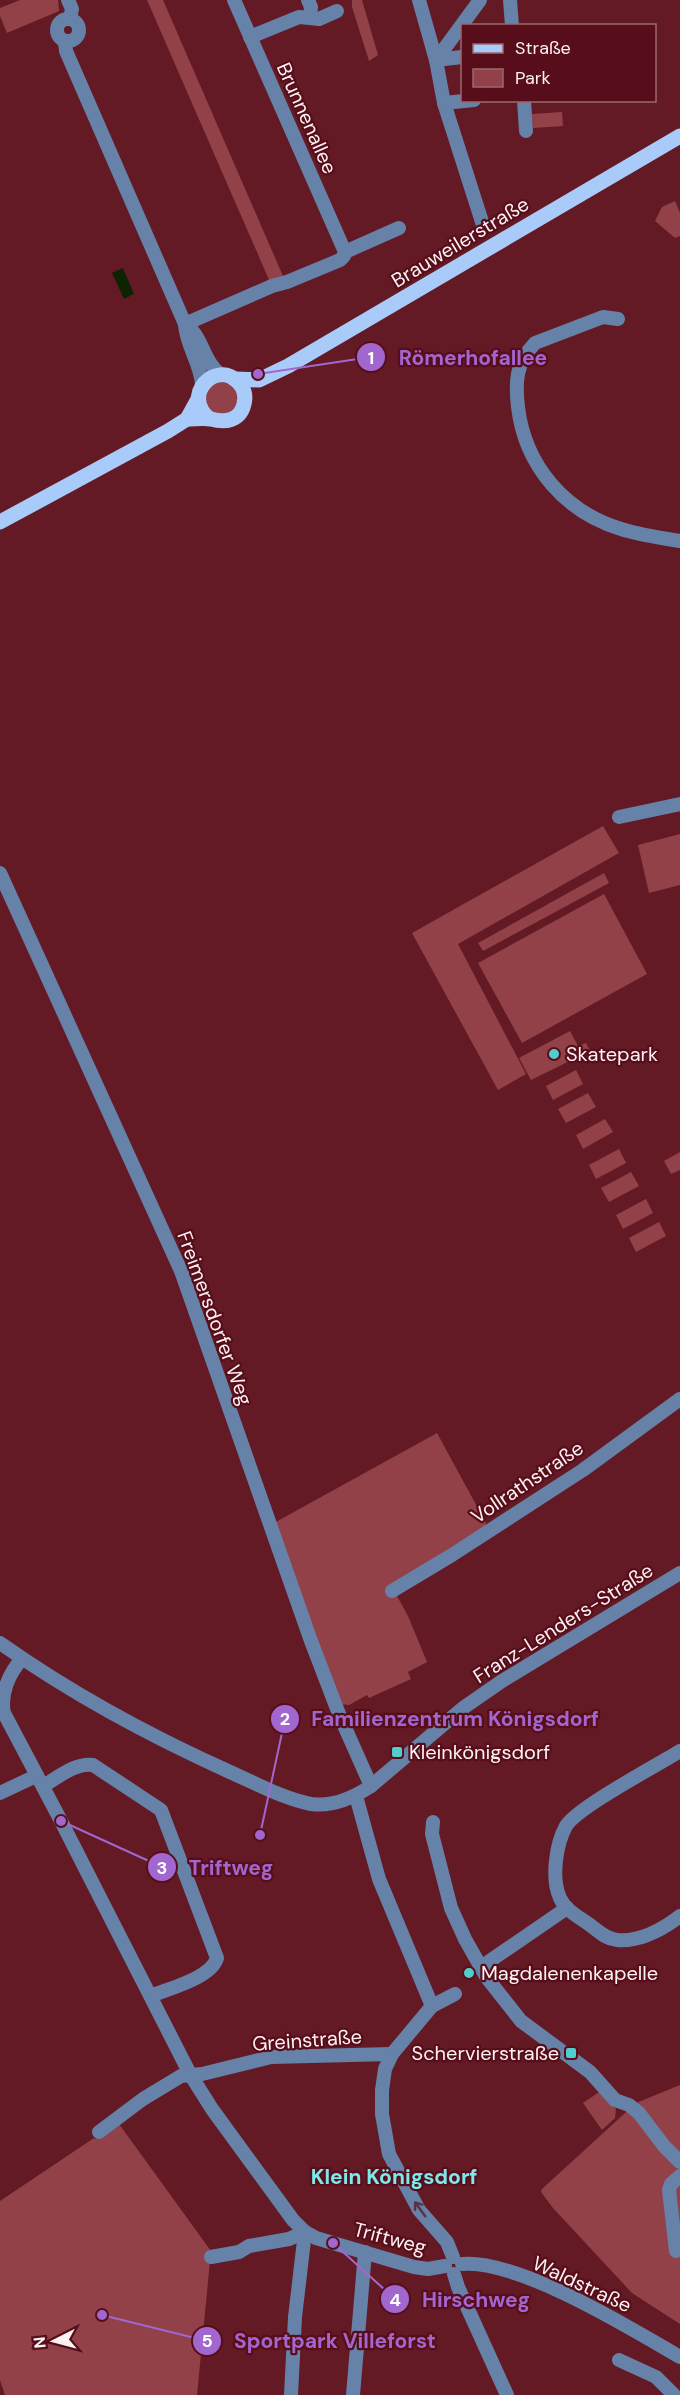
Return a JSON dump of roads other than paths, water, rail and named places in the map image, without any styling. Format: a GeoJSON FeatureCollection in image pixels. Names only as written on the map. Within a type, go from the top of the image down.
{"type":"FeatureCollection","features":[{"type":"Feature","properties":{"kind":"main road","name":"Brauweilerstraße"},"geometry":{"type":"LineString","coordinates":[[0,522],[188,419],[226,422],[236,417],[243,409],[245,398],[259,380],[343,334],[680,136]]}},
{"type":"Feature","properties":{"kind":"main road"},"geometry":{"type":"LineString","coordinates":[[188,419],[200,392],[214,376],[259,380]]}},
{"type":"Feature","properties":{"kind":"main road"},"geometry":{"type":"LineString","coordinates":[[228,377],[242,387],[245,398]]}},
{"type":"Feature","properties":{"kind":"main road"},"geometry":{"type":"LineString","coordinates":[[200,392],[201,411],[210,419]]}},
{"type":"Feature","properties":{"kind":"street"},"geometry":{"type":"LineString","coordinates":[[68,0],[72,9],[70,19],[78,26],[79,33],[72,41],[65,41],[66,51],[185,324],[187,337],[200,368],[200,392]]}},
{"type":"Feature","properties":{"kind":"street","name":"Brunnenallee"},"geometry":{"type":"LineString","coordinates":[[234,0],[345,252]]}},
{"type":"Feature","properties":{"kind":"street"},"geometry":{"type":"LineString","coordinates":[[308,0],[311,7],[310,18]]}},
{"type":"Feature","properties":{"kind":"street"},"geometry":{"type":"LineString","coordinates":[[419,0],[436,60],[444,103],[483,225]]}},
{"type":"Feature","properties":{"kind":"street"},"geometry":{"type":"LineString","coordinates":[[462,24],[480,0]]}},
{"type":"Feature","properties":{"kind":"street"},"geometry":{"type":"LineString","coordinates":[[510,0],[512,24]]}},
{"type":"Feature","properties":{"kind":"street"},"geometry":{"type":"LineString","coordinates":[[250,37],[299,17],[319,19],[337,12]]}},
{"type":"Feature","properties":{"kind":"street"},"geometry":{"type":"LineString","coordinates":[[436,60],[461,26]]}},
{"type":"Feature","properties":{"kind":"street"},"geometry":{"type":"LineString","coordinates":[[436,60],[461,57]]}},
{"type":"Feature","properties":{"kind":"street"},"geometry":{"type":"LineString","coordinates":[[444,103],[461,101]]}},
{"type":"Feature","properties":{"kind":"street"},"geometry":{"type":"LineString","coordinates":[[524,102],[526,130]]}},
{"type":"Feature","properties":{"kind":"street"},"geometry":{"type":"LineString","coordinates":[[185,324],[272,286],[340,260],[345,252],[399,228]]}},
{"type":"Feature","properties":{"kind":"street"},"geometry":{"type":"LineString","coordinates":[[618,319],[603,317],[535,344],[527,351],[521,362],[518,376],[517,396],[522,431],[537,465],[547,480],[573,506],[597,520],[621,529],[680,541]]}},
{"type":"Feature","properties":{"kind":"street"},"geometry":{"type":"LineString","coordinates":[[185,324],[195,333],[209,364],[228,377]]}},
{"type":"Feature","properties":{"kind":"street"},"geometry":{"type":"LineString","coordinates":[[620,817],[680,804]]}},
{"type":"Feature","properties":{"kind":"street","name":"Freimersdorfer Weg"},"geometry":{"type":"LineString","coordinates":[[0,873],[181,1271],[311,1641],[371,1786]]}},
{"type":"Feature","properties":{"kind":"street","name":"Vollrathstraße"},"geometry":{"type":"LineString","coordinates":[[392,1591],[461,1550],[583,1470],[680,1399]]}},
{"type":"Feature","properties":{"kind":"street","name":"Franz-Lenders-Straße"},"geometry":{"type":"LineString","coordinates":[[0,1644],[129,1723],[252,1782],[311,1803],[338,1802],[356,1796],[371,1786],[463,1708],[502,1681],[678,1579]]}},
{"type":"Feature","properties":{"kind":"street","name":"Triftweg"},"geometry":{"type":"LineString","coordinates":[[22,1659],[9,1678],[1,1705],[190,2074],[212,2109],[293,2220],[305,2232],[316,2238],[414,2267],[428,2269],[453,2265]]}},
{"type":"Feature","properties":{"kind":"street"},"geometry":{"type":"LineString","coordinates":[[680,1751],[573,1817],[566,1826],[559,1852],[556,1881],[560,1899],[567,1908],[605,1936],[618,1940],[640,1937],[656,1931],[680,1916]]}},
{"type":"Feature","properties":{"kind":"street"},"geometry":{"type":"LineString","coordinates":[[0,1793],[87,1764],[93,1765],[161,1810],[217,1958],[207,1973],[151,1996]]}},
{"type":"Feature","properties":{"kind":"street"},"geometry":{"type":"LineString","coordinates":[[356,1796],[379,1880],[432,2006]]}},
{"type":"Feature","properties":{"kind":"street"},"geometry":{"type":"LineString","coordinates":[[433,1822],[432,1834],[452,1908],[480,1976],[521,2021],[590,2072],[615,2100],[632,2107],[680,2162]]}},
{"type":"Feature","properties":{"kind":"street"},"geometry":{"type":"LineString","coordinates":[[480,1976],[567,1908]]}},
{"type":"Feature","properties":{"kind":"street"},"geometry":{"type":"LineString","coordinates":[[455,1994],[432,2006],[392,2054],[382,2090],[382,2115],[389,2154],[414,2202],[447,2242],[453,2265],[507,2395]]}},
{"type":"Feature","properties":{"kind":"street","name":"Greinstraße"},"geometry":{"type":"LineString","coordinates":[[99,2132],[174,2078],[202,2074],[271,2057],[392,2054]]}},
{"type":"Feature","properties":{"kind":"street"},"geometry":{"type":"LineString","coordinates":[[676,2251],[669,2190],[671,2184],[680,2176]]}},
{"type":"Feature","properties":{"kind":"street"},"geometry":{"type":"LineString","coordinates":[[211,2257],[239,2252],[249,2246],[289,2239],[305,2232]]}},
{"type":"Feature","properties":{"kind":"street"},"geometry":{"type":"LineString","coordinates":[[291,2395],[295,2317],[305,2232]]}},
{"type":"Feature","properties":{"kind":"street"},"geometry":{"type":"LineString","coordinates":[[353,2395],[365,2252]]}},
{"type":"Feature","properties":{"kind":"street","name":"Waldstraße"},"geometry":{"type":"LineString","coordinates":[[453,2265],[485,2265],[533,2281],[608,2315],[680,2357]]}},
{"type":"Feature","properties":{"kind":"street"},"geometry":{"type":"LineString","coordinates":[[619,2360],[656,2377],[674,2395]]}},
{"type":"Feature","properties":{"kind":"place","name":"Römerhofallee"},"geometry":{"type":"Point","coordinates":[258,374]}},
{"type":"Feature","properties":{"kind":"place","name":"Skatepark"},"geometry":{"type":"Point","coordinates":[554,1054]}},
{"type":"Feature","properties":{"kind":"place","name":"Kleinkönigsdorf"},"geometry":{"type":"Point","coordinates":[397,1752]}},
{"type":"Feature","properties":{"kind":"place","name":"Triftweg"},"geometry":{"type":"Point","coordinates":[61,1821]}},
{"type":"Feature","properties":{"kind":"place","name":"Familienzentrum Königsdorf"},"geometry":{"type":"Point","coordinates":[260,1835]}},
{"type":"Feature","properties":{"kind":"place","name":"Magdalenenkapelle"},"geometry":{"type":"Point","coordinates":[469,1973]}},
{"type":"Feature","properties":{"kind":"place","name":"Schervierstraße"},"geometry":{"type":"Point","coordinates":[571,2053]}},
{"type":"Feature","properties":{"kind":"place","name":"Hirschweg"},"geometry":{"type":"Point","coordinates":[333,2243]}},
{"type":"Feature","properties":{"kind":"place","name":"Sportpark Villeforst"},"geometry":{"type":"Point","coordinates":[102,2315]}},
{"type":"Feature","properties":{"kind":"district","name":"Klein Königsdorf"},"geometry":{"type":"Point","coordinates":[394,2177]}}]}
